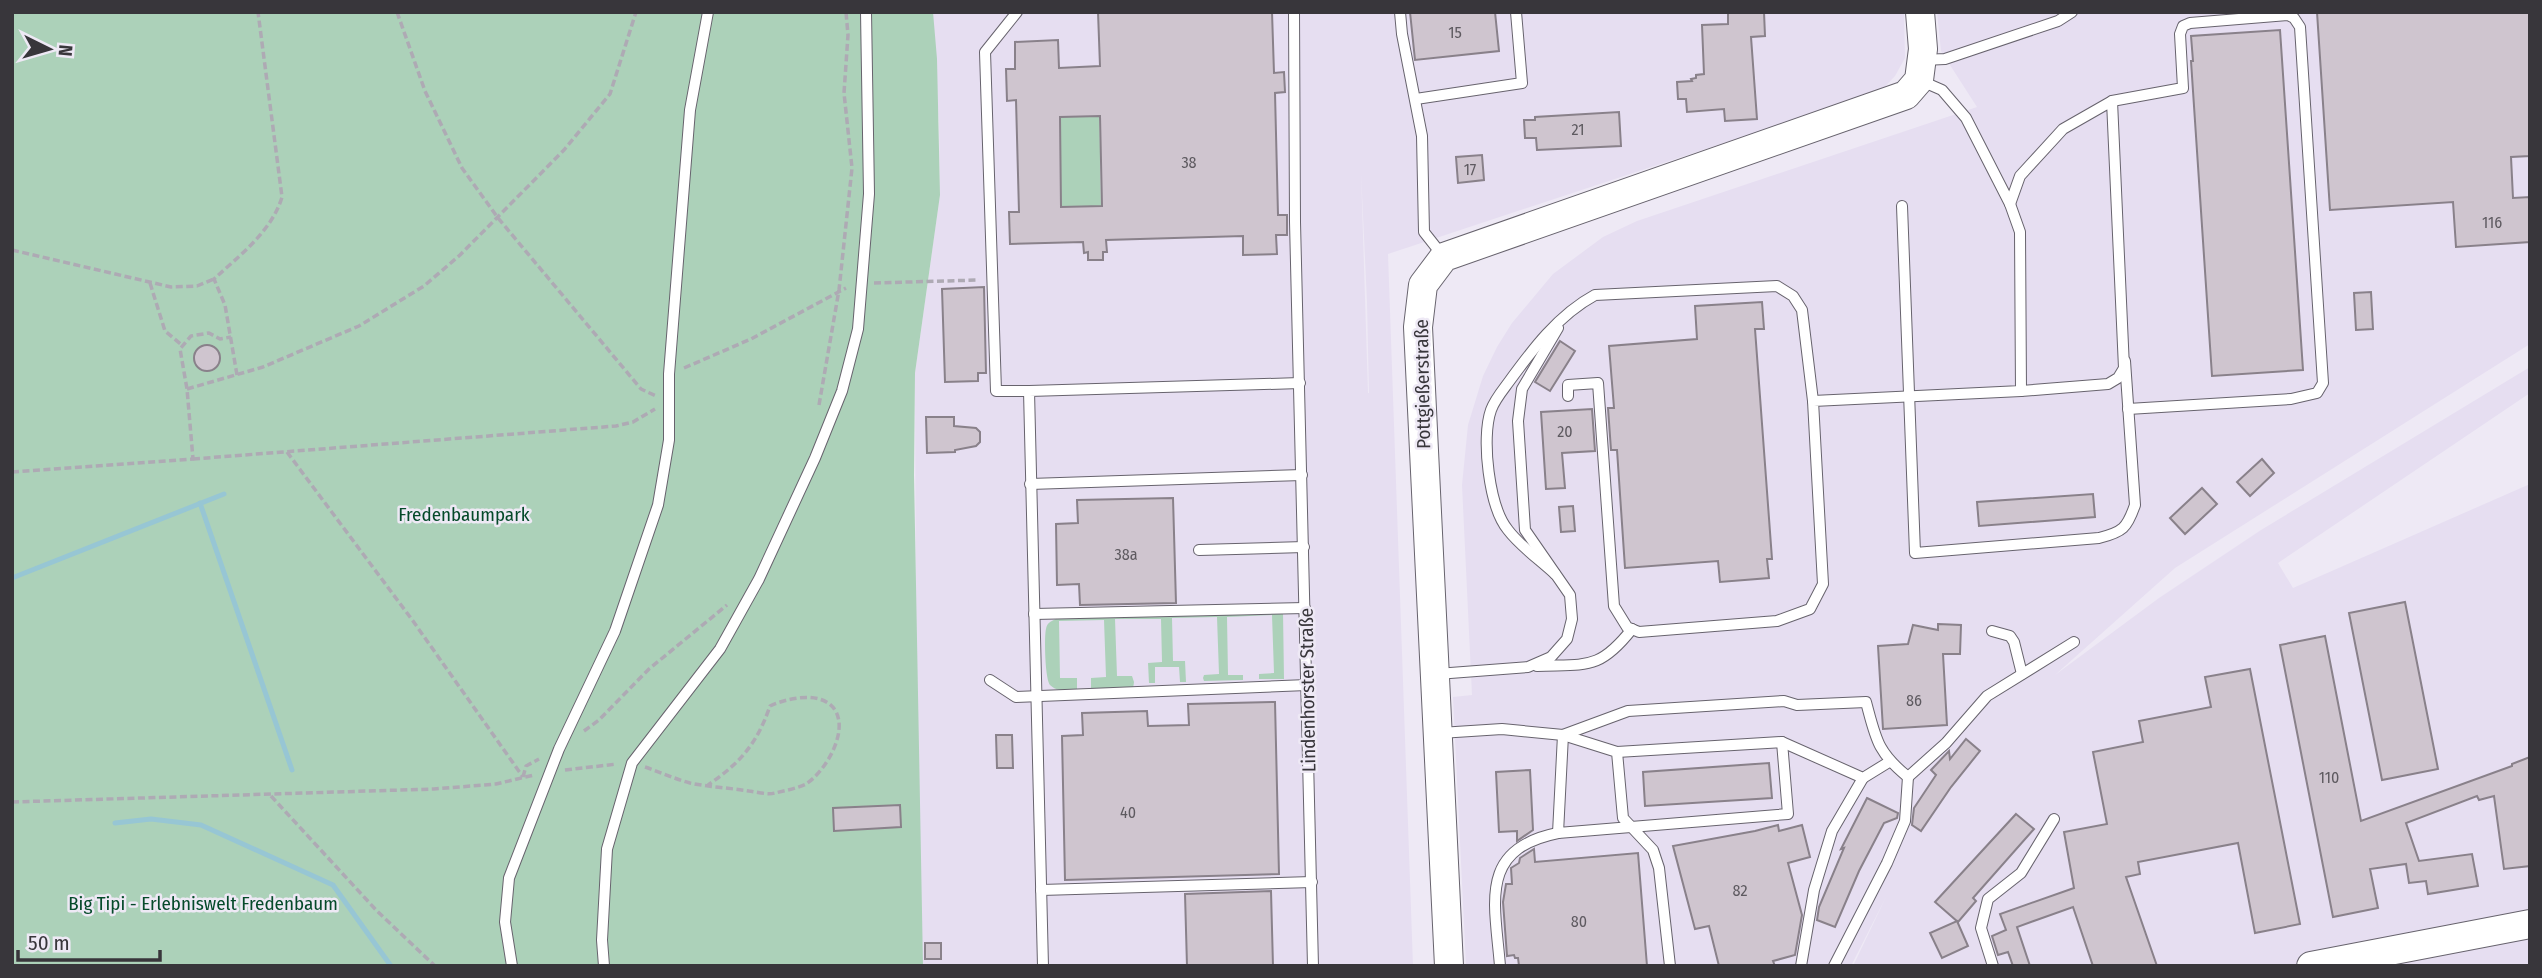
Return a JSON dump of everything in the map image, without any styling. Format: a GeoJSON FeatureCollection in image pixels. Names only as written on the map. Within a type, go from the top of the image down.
{"type":"FeatureCollection","features":[{"type":"Feature","properties":{"kind":"street"},"geometry":{"type":"LineString","coordinates":[[1444,257],[1916,78],[1923,49],[1920,12]]}},
{"type":"Feature","properties":{"kind":"street","name":"Pottgießerstraße"},"geometry":{"type":"LineString","coordinates":[[1444,257],[1423,285],[1418,327],[1449,966]]}},
{"type":"Feature","properties":{"kind":"street"},"geometry":{"type":"LineString","coordinates":[[2311,966],[2530,924]]}},
{"type":"Feature","properties":{"kind":"lane"},"geometry":{"type":"LineString","coordinates":[[512,966],[505,922],[509,878],[559,749],[615,631],[658,505],[669,440],[669,374],[690,110],[708,12]]}},
{"type":"Feature","properties":{"kind":"lane"},"geometry":{"type":"LineString","coordinates":[[604,966],[607,849],[632,763],[720,649],[759,579],[815,458],[842,391],[858,329],[869,194],[866,12]]}},
{"type":"Feature","properties":{"kind":"lane"},"geometry":{"type":"LineString","coordinates":[[1017,12],[985,52],[996,391],[1300,383]]}},
{"type":"Feature","properties":{"kind":"lane","name":"Lindenhorster Straße"},"geometry":{"type":"LineString","coordinates":[[1294,12],[1295,222],[1313,966]]}},
{"type":"Feature","properties":{"kind":"lane"},"geometry":{"type":"LineString","coordinates":[[1401,12],[1402,34],[1422,136],[1424,232],[1444,257]]}},
{"type":"Feature","properties":{"kind":"lane"},"geometry":{"type":"LineString","coordinates":[[1416,99],[1522,83],[1516,12]]}},
{"type":"Feature","properties":{"kind":"lane"},"geometry":{"type":"LineString","coordinates":[[1916,78],[1945,59],[2058,21],[2072,12]]}},
{"type":"Feature","properties":{"kind":"lane"},"geometry":{"type":"LineString","coordinates":[[2010,204],[2020,176],[2063,130],[2112,101],[2183,88],[2180,34],[2183,26],[2288,15],[2294,18],[2300,27],[2323,383],[2317,393],[2291,399],[2128,409]]}},
{"type":"Feature","properties":{"kind":"lane"},"geometry":{"type":"LineString","coordinates":[[1916,78],[1941,90],[1966,118],[2010,204],[2020,232],[2021,391]]}},
{"type":"Feature","properties":{"kind":"lane"},"geometry":{"type":"LineString","coordinates":[[1902,206],[1915,553],[2099,538],[2118,534],[2129,522],[2135,505],[2112,101]]}},
{"type":"Feature","properties":{"kind":"lane"},"geometry":{"type":"LineString","coordinates":[[1555,574],[1508,530],[1495,508],[1491,493],[1487,430],[1491,409],[1529,354],[1577,305],[1595,295],[1777,286],[1793,296],[1802,310],[1813,401],[1823,584],[1810,609],[1777,621],[1639,632],[1627,627],[1614,606],[1598,383],[1568,385],[1568,396]]}},
{"type":"Feature","properties":{"kind":"lane"},"geometry":{"type":"LineString","coordinates":[[1528,667],[1551,657],[1567,639],[1572,619],[1570,595],[1525,530],[1518,421],[1522,389],[1565,317]]}},
{"type":"Feature","properties":{"kind":"lane"},"geometry":{"type":"LineString","coordinates":[[1813,401],[1908,398],[2108,384],[2121,375],[2126,361]]}},
{"type":"Feature","properties":{"kind":"lane"},"geometry":{"type":"LineString","coordinates":[[1029,391],[1044,966]]}},
{"type":"Feature","properties":{"kind":"lane"},"geometry":{"type":"LineString","coordinates":[[1030,484],[1302,475]]}},
{"type":"Feature","properties":{"kind":"lane"},"geometry":{"type":"LineString","coordinates":[[1199,550],[1304,547]]}},
{"type":"Feature","properties":{"kind":"lane"},"geometry":{"type":"LineString","coordinates":[[1034,614],[1305,608]]}},
{"type":"Feature","properties":{"kind":"lane"},"geometry":{"type":"LineString","coordinates":[[1433,675],[1588,664],[1606,657],[1632,629]]}},
{"type":"Feature","properties":{"kind":"lane"},"geometry":{"type":"LineString","coordinates":[[1992,631],[2010,636],[2022,674]]}},
{"type":"Feature","properties":{"kind":"lane"},"geometry":{"type":"LineString","coordinates":[[1834,966],[1899,837],[1905,821],[1908,777],[1946,743],[1987,696],[2074,642]]}},
{"type":"Feature","properties":{"kind":"lane"},"geometry":{"type":"LineString","coordinates":[[990,680],[1016,697],[1307,685]]}},
{"type":"Feature","properties":{"kind":"lane"},"geometry":{"type":"LineString","coordinates":[[1563,736],[1628,711],[1784,701],[1797,705],[1866,702],[1876,739],[1889,762],[1908,777]]}},
{"type":"Feature","properties":{"kind":"lane"},"geometry":{"type":"LineString","coordinates":[[1437,734],[1502,730],[1563,736],[1617,752],[1782,742],[1863,778]]}},
{"type":"Feature","properties":{"kind":"lane"},"geometry":{"type":"LineString","coordinates":[[1558,833],[1563,736]]}},
{"type":"Feature","properties":{"kind":"lane"},"geometry":{"type":"LineString","coordinates":[[1500,966],[1496,883],[1506,859],[1524,844],[1538,837],[1558,833],[1788,814],[1782,742]]}},
{"type":"Feature","properties":{"kind":"lane"},"geometry":{"type":"LineString","coordinates":[[1617,752],[1623,818],[1653,850],[1659,868],[1670,966]]}},
{"type":"Feature","properties":{"kind":"lane"},"geometry":{"type":"LineString","coordinates":[[1801,966],[1814,890],[1832,831],[1863,778],[1889,762]]}},
{"type":"Feature","properties":{"kind":"lane"},"geometry":{"type":"LineString","coordinates":[[1993,966],[1981,928],[1988,899],[2021,873],[2054,819]]}},
{"type":"Feature","properties":{"kind":"lane"},"geometry":{"type":"LineString","coordinates":[[1041,890],[1312,883]]}},
{"type":"Feature","properties":{"kind":"path"},"geometry":{"type":"LineString","coordinates":[[12,250],[171,287],[197,286],[214,279],[250,245],[273,218],[282,197],[258,12]]}},
{"type":"Feature","properties":{"kind":"path"},"geometry":{"type":"LineString","coordinates":[[397,12],[425,91],[462,168],[498,218],[641,389],[668,402]]}},
{"type":"Feature","properties":{"kind":"path"},"geometry":{"type":"LineString","coordinates":[[187,389],[262,367],[359,326],[424,286],[498,218],[564,150],[610,94],[636,12]]}},
{"type":"Feature","properties":{"kind":"path"},"geometry":{"type":"LineString","coordinates":[[817,413],[831,349],[852,168],[844,93],[848,36],[846,12]]}},
{"type":"Feature","properties":{"kind":"path"},"geometry":{"type":"LineString","coordinates":[[214,279],[225,305],[237,375]]}},
{"type":"Feature","properties":{"kind":"path"},"geometry":{"type":"LineString","coordinates":[[669,374],[751,339],[839,290],[862,283],[992,280]]}},
{"type":"Feature","properties":{"kind":"path"},"geometry":{"type":"LineString","coordinates":[[150,282],[165,331],[183,345]]}},
{"type":"Feature","properties":{"kind":"path"},"geometry":{"type":"LineString","coordinates":[[193,459],[187,389],[180,349],[191,336],[209,333],[220,339],[231,337]]}},
{"type":"Feature","properties":{"kind":"path"},"geometry":{"type":"LineString","coordinates":[[12,472],[616,426],[633,422],[668,402]]}},
{"type":"Feature","properties":{"kind":"path"},"geometry":{"type":"LineString","coordinates":[[287,452],[413,621],[523,777]]}},
{"type":"Feature","properties":{"kind":"path"},"geometry":{"type":"LineString","coordinates":[[559,749],[599,720],[649,669],[732,600]]}},
{"type":"Feature","properties":{"kind":"path"},"geometry":{"type":"LineString","coordinates":[[12,802],[434,789],[496,784],[552,771],[632,763],[692,783],[772,794],[805,785],[825,768],[836,742],[839,723],[834,709],[820,699],[803,698],[770,706],[762,728],[747,753],[708,785]]}},
{"type":"Feature","properties":{"kind":"path"},"geometry":{"type":"LineString","coordinates":[[270,796],[377,911],[435,966]]}},
{"type":"Feature","properties":{"kind":"shaded area"},"geometry":{"type":"Polygon","coordinates":[[[932,12],[1904,12],[1905,58],[1895,76],[1881,91],[1388,254],[1413,966],[922,966],[916,648],[915,373],[940,195],[939,123],[932,12]],[[1361,172],[1369,393],[1367,302],[1361,172]]]}},
{"type":"Feature","properties":{"kind":"shaded area"},"geometry":{"type":"Polygon","coordinates":[[[1937,12],[2530,12],[2530,344],[2175,568],[2055,675],[2159,598],[2261,530],[2530,367],[2530,393],[2278,563],[2293,588],[2530,484],[2530,966],[1853,966],[1886,897],[1851,966],[1466,966],[1453,697],[1472,695],[1462,485],[1468,425],[1483,376],[1497,347],[1512,323],[1553,274],[1603,237],[1637,221],[1977,107],[1941,51],[1937,12]]]}},
{"type":"Feature","properties":{"kind":"green space","name":"Fredenbaumpark"},"geometry":{"type":"Polygon","coordinates":[[[12,12],[933,12],[937,59],[940,195],[915,373],[914,475],[923,966],[12,966],[12,12]]]}},
{"type":"Feature","properties":{"kind":"green space"},"geometry":{"type":"Polygon","coordinates":[[[1099,93],[1101,206],[1061,207],[1060,117],[1086,117],[1086,94],[1099,93]]]}},
{"type":"Feature","properties":{"kind":"green space"},"geometry":{"type":"Polygon","coordinates":[[[1283,612],[1284,679],[1259,679],[1259,674],[1274,673],[1272,615],[1227,617],[1228,675],[1243,675],[1243,680],[1204,681],[1204,675],[1219,674],[1217,617],[1172,618],[1173,661],[1185,661],[1186,682],[1180,682],[1179,667],[1155,667],[1155,683],[1149,683],[1148,663],[1162,662],[1161,619],[1115,619],[1117,676],[1132,676],[1133,689],[1091,690],[1091,678],[1106,677],[1104,620],[1059,621],[1060,678],[1077,678],[1077,691],[1056,689],[1048,681],[1045,658],[1046,629],[1049,623],[1058,618],[1283,612]]]}},
{"type":"Feature","properties":{"kind":"building"},"geometry":{"type":"Polygon","coordinates":[[[1098,12],[1272,12],[1274,73],[1284,72],[1285,92],[1275,93],[1278,215],[1287,215],[1287,235],[1276,235],[1277,254],[1243,255],[1243,236],[1106,240],[1107,252],[1103,252],[1103,260],[1088,260],[1088,252],[1084,253],[1083,242],[1010,244],[1009,212],[1019,212],[1016,100],[1007,101],[1006,69],[1015,69],[1015,42],[1058,40],[1059,68],[1100,66],[1098,12]],[[1100,116],[1060,117],[1061,207],[1102,206],[1100,116]]]}},
{"type":"Feature","properties":{"kind":"building"},"geometry":{"type":"Polygon","coordinates":[[[1410,12],[1495,12],[1499,51],[1415,60],[1410,12]]]}},
{"type":"Feature","properties":{"kind":"building"},"geometry":{"type":"Polygon","coordinates":[[[1728,12],[1764,12],[1765,36],[1751,37],[1757,119],[1725,121],[1724,109],[1687,112],[1686,99],[1678,99],[1677,82],[1692,81],[1696,75],[1704,74],[1702,25],[1728,24],[1728,12]]]}},
{"type":"Feature","properties":{"kind":"building"},"geometry":{"type":"Polygon","coordinates":[[[2317,12],[2530,12],[2530,156],[2511,157],[2513,198],[2530,197],[2530,242],[2456,247],[2453,202],[2330,210],[2317,12]]]}},
{"type":"Feature","properties":{"kind":"building"},"geometry":{"type":"Polygon","coordinates":[[[2280,30],[2303,370],[2212,376],[2191,36],[2280,30]]]}},
{"type":"Feature","properties":{"kind":"building"},"geometry":{"type":"Polygon","coordinates":[[[1619,112],[1621,146],[1537,150],[1536,138],[1525,138],[1524,120],[1619,112]]]}},
{"type":"Feature","properties":{"kind":"building"},"geometry":{"type":"Polygon","coordinates":[[[1482,155],[1484,180],[1458,183],[1456,157],[1482,155]]]}},
{"type":"Feature","properties":{"kind":"building"},"geometry":{"type":"Polygon","coordinates":[[[984,287],[986,373],[978,373],[978,381],[945,382],[942,289],[984,287]]]}},
{"type":"Feature","properties":{"kind":"building"},"geometry":{"type":"Polygon","coordinates":[[[2371,292],[2373,329],[2356,330],[2354,293],[2371,292]]]}},
{"type":"Feature","properties":{"kind":"building"},"geometry":{"type":"Polygon","coordinates":[[[1762,302],[1764,329],[1755,329],[1772,559],[1767,559],[1769,578],[1720,582],[1718,561],[1625,568],[1617,450],[1611,450],[1608,408],[1614,408],[1609,346],[1697,339],[1695,306],[1762,302]]]}},
{"type":"Feature","properties":{"kind":"building"},"geometry":{"type":"Polygon","coordinates":[[[1560,341],[1575,351],[1550,391],[1535,382],[1560,341]]]}},
{"type":"Feature","properties":{"kind":"building"},"geometry":{"type":"Polygon","coordinates":[[[207,345],[216,349],[220,358],[216,367],[207,371],[198,367],[194,358],[198,349],[207,345]]]}},
{"type":"Feature","properties":{"kind":"building"},"geometry":{"type":"Polygon","coordinates":[[[1592,409],[1595,451],[1562,453],[1565,488],[1546,489],[1541,412],[1592,409]]]}},
{"type":"Feature","properties":{"kind":"building"},"geometry":{"type":"Polygon","coordinates":[[[926,417],[954,417],[954,426],[976,428],[980,432],[980,442],[976,446],[955,452],[927,453],[926,417]]]}},
{"type":"Feature","properties":{"kind":"building"},"geometry":{"type":"Polygon","coordinates":[[[2262,459],[2274,473],[2250,496],[2237,482],[2262,459]]]}},
{"type":"Feature","properties":{"kind":"building"},"geometry":{"type":"Polygon","coordinates":[[[2202,488],[2217,504],[2185,534],[2170,518],[2202,488]]]}},
{"type":"Feature","properties":{"kind":"building"},"geometry":{"type":"Polygon","coordinates":[[[2093,494],[2095,517],[1979,526],[1977,502],[2093,494]]]}},
{"type":"Feature","properties":{"kind":"building"},"geometry":{"type":"Polygon","coordinates":[[[1173,498],[1176,603],[1080,605],[1079,584],[1057,585],[1056,524],[1078,523],[1077,500],[1173,498]]]}},
{"type":"Feature","properties":{"kind":"building"},"geometry":{"type":"Polygon","coordinates":[[[1573,506],[1575,531],[1561,532],[1559,507],[1573,506]]]}},
{"type":"Feature","properties":{"kind":"building"},"geometry":{"type":"Polygon","coordinates":[[[2405,602],[2438,769],[2382,780],[2349,613],[2405,602]]]}},
{"type":"Feature","properties":{"kind":"building"},"geometry":{"type":"Polygon","coordinates":[[[1938,624],[1961,625],[1960,654],[1943,654],[1947,725],[1883,729],[1878,646],[1908,644],[1913,625],[1938,630],[1938,624]]]}},
{"type":"Feature","properties":{"kind":"building"},"geometry":{"type":"Polygon","coordinates":[[[2325,636],[2361,821],[2530,757],[2530,866],[2504,869],[2494,796],[2479,800],[2477,796],[2406,823],[2419,861],[2472,854],[2478,886],[2428,894],[2426,881],[2409,883],[2406,864],[2370,869],[2378,908],[2333,917],[2280,645],[2325,636]]]}},
{"type":"Feature","properties":{"kind":"building"},"geometry":{"type":"Polygon","coordinates":[[[2250,669],[2300,924],[2255,933],[2238,843],[2138,862],[2140,874],[2126,877],[2157,966],[2093,966],[2073,907],[2017,927],[2030,966],[2013,966],[2008,952],[1998,955],[1992,936],[2006,930],[2000,914],[2074,888],[2064,832],[2107,824],[2093,752],[2143,742],[2139,721],[2211,707],[2205,677],[2250,669]]]}},
{"type":"Feature","properties":{"kind":"building"},"geometry":{"type":"Polygon","coordinates":[[[1275,702],[1279,874],[1065,880],[1062,736],[1083,735],[1082,713],[1147,711],[1148,726],[1189,725],[1188,704],[1275,702]]]}},
{"type":"Feature","properties":{"kind":"building"},"geometry":{"type":"Polygon","coordinates":[[[996,735],[1012,735],[1013,768],[997,768],[996,735]]]}},
{"type":"Feature","properties":{"kind":"building"},"geometry":{"type":"Polygon","coordinates":[[[1966,739],[1980,751],[1921,831],[1912,825],[1914,808],[1936,775],[1931,770],[1949,751],[1950,759],[1966,739]]]}},
{"type":"Feature","properties":{"kind":"building"},"geometry":{"type":"Polygon","coordinates":[[[1769,763],[1772,798],[1645,806],[1643,772],[1769,763]]]}},
{"type":"Feature","properties":{"kind":"building"},"geometry":{"type":"Polygon","coordinates":[[[1530,770],[1533,830],[1517,841],[1517,831],[1499,832],[1496,772],[1530,770]]]}},
{"type":"Feature","properties":{"kind":"building"},"geometry":{"type":"Polygon","coordinates":[[[1867,798],[1898,813],[1897,818],[1884,823],[1859,871],[1835,927],[1817,920],[1819,907],[1844,848],[1841,849],[1867,798]]]}},
{"type":"Feature","properties":{"kind":"building"},"geometry":{"type":"Polygon","coordinates":[[[900,805],[901,827],[834,831],[833,808],[900,805]]]}},
{"type":"Feature","properties":{"kind":"building"},"geometry":{"type":"Polygon","coordinates":[[[2016,814],[2034,829],[1973,898],[1976,901],[1958,922],[1935,902],[2016,814]]]}},
{"type":"Feature","properties":{"kind":"building"},"geometry":{"type":"Polygon","coordinates":[[[1778,825],[1779,831],[1802,825],[1810,857],[1788,863],[1802,915],[1795,955],[1773,961],[1775,966],[1719,966],[1709,926],[1695,929],[1673,846],[1778,825]]]}},
{"type":"Feature","properties":{"kind":"building"},"geometry":{"type":"Polygon","coordinates":[[[1534,849],[1535,862],[1638,853],[1647,966],[1519,966],[1518,958],[1514,955],[1507,956],[1503,902],[1506,884],[1512,884],[1511,868],[1534,849]]]}},
{"type":"Feature","properties":{"kind":"building"},"geometry":{"type":"Polygon","coordinates":[[[1271,891],[1273,966],[1187,966],[1185,894],[1271,891]]]}},
{"type":"Feature","properties":{"kind":"building"},"geometry":{"type":"Polygon","coordinates":[[[1957,921],[1968,946],[1942,958],[1930,933],[1957,921]]]}},
{"type":"Feature","properties":{"kind":"building"},"geometry":{"type":"Polygon","coordinates":[[[925,943],[941,943],[941,959],[925,959],[925,943]]]}},
{"type":"Feature","properties":{"kind":"waterway"},"geometry":{"type":"LineString","coordinates":[[12,578],[224,494]]}},
{"type":"Feature","properties":{"kind":"waterway"},"geometry":{"type":"LineString","coordinates":[[200,503],[292,770]]}},
{"type":"Feature","properties":{"kind":"waterway"},"geometry":{"type":"LineString","coordinates":[[115,823],[151,819],[201,825],[333,885],[391,966]]}},
{"type":"Feature","properties":{"kind":"park label","name":"Big Tipi - Erlebniswelt Fredenbaum"},"geometry":{"type":"Point","coordinates":[203,903]}}]}
